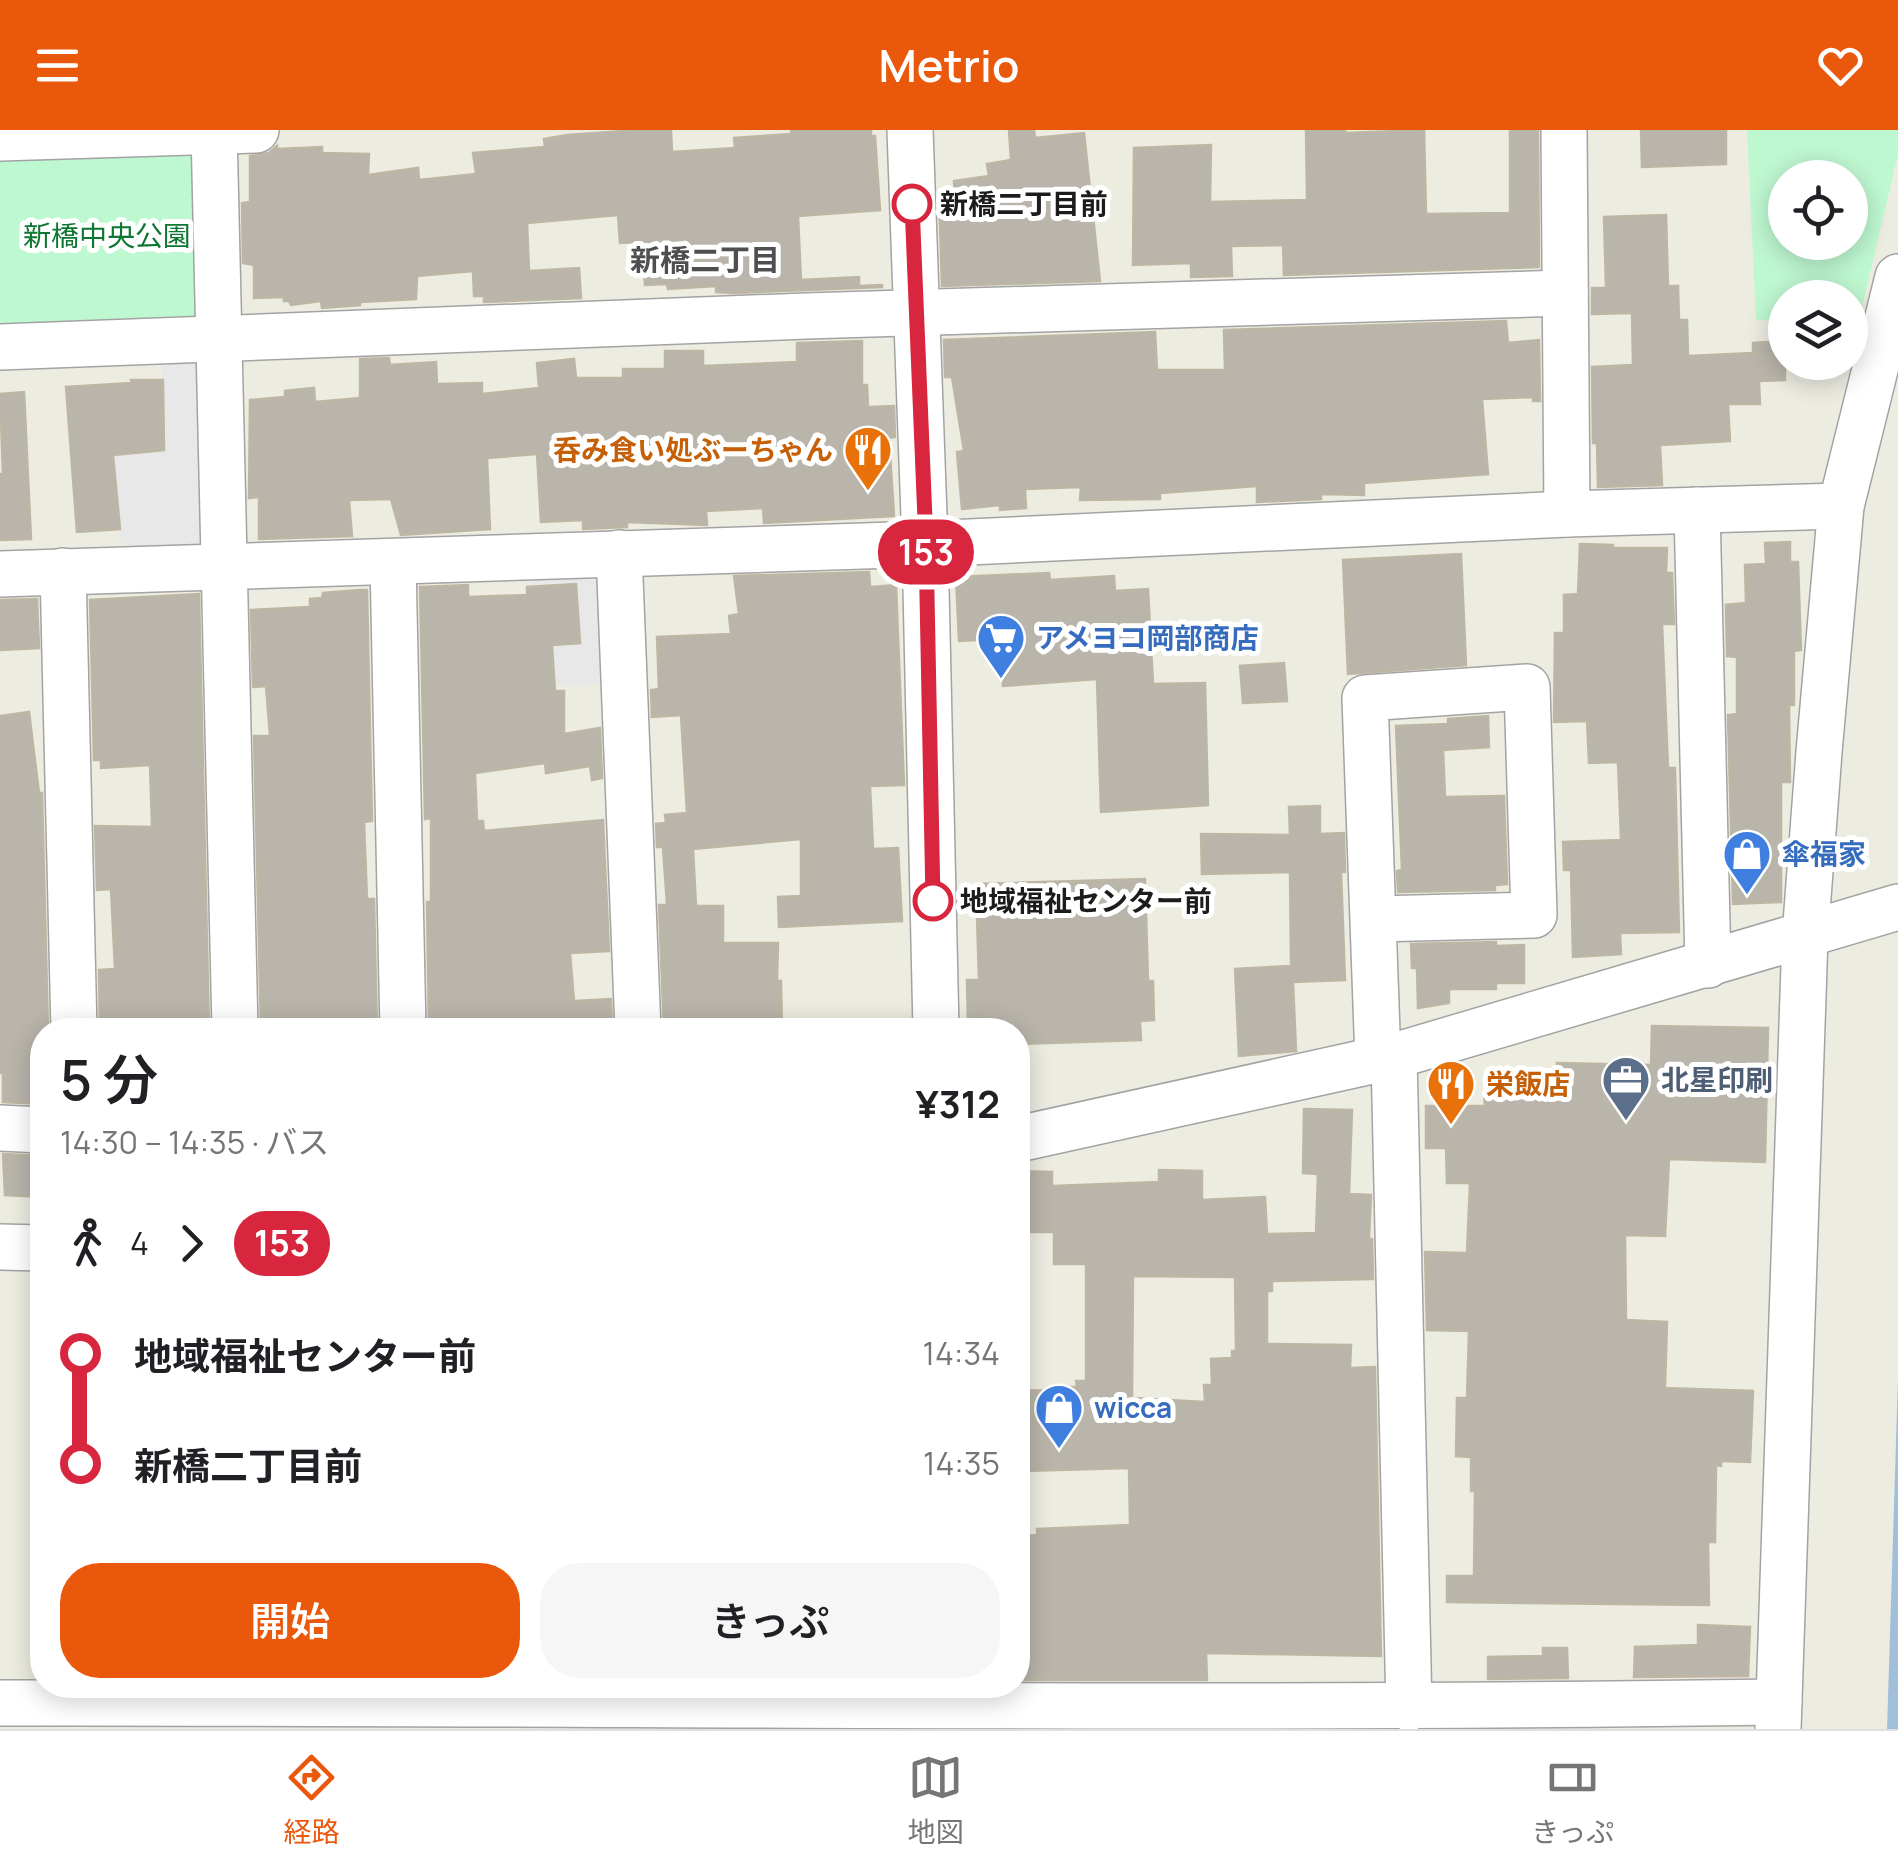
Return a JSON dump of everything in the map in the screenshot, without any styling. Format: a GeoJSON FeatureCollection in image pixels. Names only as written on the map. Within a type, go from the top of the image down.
{"type":"FeatureCollection","features":[{"type":"Feature","properties":{"kind":"street"},"geometry":{"type":"LineString","coordinates":[[0,138],[228,130],[220,340],[235,1018]]}},
{"type":"Feature","properties":{"kind":"street"},"geometry":{"type":"LineString","coordinates":[[910,130],[914,315],[926,544],[936,1018]]}},
{"type":"Feature","properties":{"kind":"street"},"geometry":{"type":"LineString","coordinates":[[1564,130],[1567,514]]}},
{"type":"Feature","properties":{"kind":"street"},"geometry":{"type":"LineString","coordinates":[[785,1698],[937,1706],[1409,1708],[1778,1716],[1805,937],[1841,506],[1898,276]]}},
{"type":"Feature","properties":{"kind":"street"},"geometry":{"type":"LineString","coordinates":[[0,347],[1566,294]]}},
{"type":"Feature","properties":{"kind":"street"},"geometry":{"type":"LineString","coordinates":[[0,574],[926,544],[1567,514],[1841,506]]}},
{"type":"Feature","properties":{"kind":"street"},"geometry":{"type":"LineString","coordinates":[[1698,510],[1708,965]]}},
{"type":"Feature","properties":{"kind":"street"},"geometry":{"type":"LineString","coordinates":[[618,553],[637,1018]]}},
{"type":"Feature","properties":{"kind":"street"},"geometry":{"type":"LineString","coordinates":[[393,562],[403,1018]]}},
{"type":"Feature","properties":{"kind":"street"},"geometry":{"type":"LineString","coordinates":[[63,571],[74,1018]]}},
{"type":"Feature","properties":{"kind":"street"},"geometry":{"type":"LineString","coordinates":[[1374,919],[1534,915],[1527,687],[1365,698],[1374,919],[1386,1058],[1409,1708]]}},
{"type":"Feature","properties":{"kind":"street"},"geometry":{"type":"LineString","coordinates":[[1030,1136],[1386,1058],[1898,907]]}},
{"type":"Feature","properties":{"kind":"street"},"geometry":{"type":"LineString","coordinates":[[0,1128],[30,1129]]}},
{"type":"Feature","properties":{"kind":"street"},"geometry":{"type":"LineString","coordinates":[[0,1247],[30,1248]]}},
{"type":"Feature","properties":{"kind":"street"},"geometry":{"type":"LineString","coordinates":[[0,1703],[216,1716],[445,1698]]}},
{"type":"Feature","properties":{"kind":"green space"},"geometry":{"type":"Polygon","coordinates":[[[1747,130],[1898,130],[1898,154],[1868,282],[1768,280],[1768,320],[1756,320],[1747,130]]]}},
{"type":"Feature","properties":{"kind":"green space","name":"新橋中央公園"},"geometry":{"type":"Polygon","coordinates":[[[188,140],[206,155],[196,325],[0,333],[0,149],[188,140]]]}},
{"type":"Feature","properties":{"kind":"shaded area"},"geometry":{"type":"Polygon","coordinates":[[[190,352],[211,371],[213,533],[196,550],[122,552],[111,454],[164,450],[161,353],[190,352]]]}},
{"type":"Feature","properties":{"kind":"shaded area"},"geometry":{"type":"Polygon","coordinates":[[[592,567],[609,584],[609,684],[557,686],[552,645],[580,643],[576,584],[531,587],[529,571],[592,567]]]}},
{"type":"Feature","properties":{"kind":"water"},"geometry":{"type":"Polygon","coordinates":[[[1898,1378],[1898,1729],[1887,1729],[1898,1378]]]}},
{"type":"Feature","properties":{"kind":"building"},"geometry":{"type":"Polygon","coordinates":[[[671,130],[672,152],[735,148],[734,138],[791,134],[791,130],[871,130],[871,136],[875,136],[880,210],[798,216],[801,280],[859,277],[859,286],[882,287],[734,293],[716,292],[716,286],[668,289],[667,284],[645,285],[642,242],[620,243],[618,215],[527,223],[529,271],[579,268],[581,298],[484,302],[484,296],[474,296],[473,271],[417,276],[416,299],[322,308],[321,301],[291,305],[284,297],[254,298],[254,265],[243,263],[242,203],[250,202],[250,156],[269,153],[277,146],[322,147],[322,153],[369,154],[368,175],[418,168],[419,180],[476,174],[473,153],[545,147],[544,139],[567,135],[671,130]]]}},
{"type":"Feature","properties":{"kind":"building"},"geometry":{"type":"Polygon","coordinates":[[[1009,130],[1034,130],[1035,138],[1084,133],[1100,281],[942,286],[939,196],[955,194],[954,181],[989,176],[987,164],[1011,160],[1009,130]]]}},
{"type":"Feature","properties":{"kind":"building"},"geometry":{"type":"Polygon","coordinates":[[[1306,130],[1424,130],[1426,214],[1510,213],[1510,130],[1538,130],[1539,267],[1284,275],[1283,245],[1231,246],[1232,276],[1191,277],[1191,263],[1133,265],[1134,148],[1211,145],[1210,202],[1307,200],[1306,130]]]}},
{"type":"Feature","properties":{"kind":"building"},"geometry":{"type":"Polygon","coordinates":[[[1641,130],[1726,130],[1726,164],[1642,167],[1641,130]]]}},
{"type":"Feature","properties":{"kind":"building"},"geometry":{"type":"Polygon","coordinates":[[[1666,215],[1668,286],[1678,286],[1679,320],[1687,320],[1688,356],[1753,353],[1753,343],[1768,342],[1768,380],[1785,380],[1759,381],[1760,404],[1728,404],[1730,441],[1660,445],[1662,485],[1598,487],[1592,367],[1633,365],[1632,313],[1592,314],[1592,288],[1606,288],[1604,217],[1666,215]]]}},
{"type":"Feature","properties":{"kind":"building"},"geometry":{"type":"Polygon","coordinates":[[[1506,321],[1508,343],[1539,340],[1540,401],[1533,401],[1533,397],[1482,399],[1488,474],[1364,483],[1364,495],[1321,494],[1321,499],[1257,502],[1257,486],[1160,493],[1160,499],[1080,500],[1081,487],[1025,489],[1026,508],[1000,510],[1000,505],[962,509],[957,452],[964,451],[952,377],[945,377],[944,340],[1155,332],[1157,370],[1225,370],[1224,330],[1506,321]]]}},
{"type":"Feature","properties":{"kind":"building"},"geometry":{"type":"Polygon","coordinates":[[[862,341],[862,385],[867,385],[868,407],[894,406],[895,437],[889,438],[894,516],[764,523],[763,508],[706,511],[707,525],[627,522],[627,527],[583,529],[583,520],[541,522],[537,454],[487,458],[490,529],[401,535],[391,499],[349,500],[352,536],[259,539],[259,497],[249,498],[250,400],[285,397],[285,391],[314,388],[315,402],[360,398],[360,359],[389,358],[390,365],[436,362],[437,384],[482,383],[482,394],[539,388],[537,363],[574,359],[576,378],[623,378],[623,369],[665,369],[665,351],[703,351],[703,366],[797,362],[797,343],[862,341]]]}},
{"type":"Feature","properties":{"kind":"building"},"geometry":{"type":"Polygon","coordinates":[[[131,380],[163,380],[164,450],[113,455],[120,529],[77,532],[66,387],[132,383],[131,380]]]}},
{"type":"Feature","properties":{"kind":"building"},"geometry":{"type":"Polygon","coordinates":[[[24,392],[31,539],[0,540],[0,394],[24,392]]]}},
{"type":"Feature","properties":{"kind":"building"},"geometry":{"type":"Polygon","coordinates":[[[1790,542],[1790,562],[1798,562],[1801,650],[1794,651],[1794,705],[1789,705],[1790,782],[1781,782],[1781,902],[1733,904],[1728,715],[1737,714],[1737,657],[1727,656],[1726,605],[1746,603],[1745,565],[1766,564],[1765,543],[1790,542]]]}},
{"type":"Feature","properties":{"kind":"building"},"geometry":{"type":"Polygon","coordinates":[[[1580,544],[1667,548],[1666,573],[1672,573],[1674,624],[1662,624],[1668,768],[1675,768],[1679,932],[1620,933],[1621,954],[1573,957],[1571,870],[1564,870],[1563,842],[1621,840],[1618,762],[1589,763],[1587,721],[1554,722],[1555,633],[1564,633],[1564,595],[1578,594],[1580,544]]]}},
{"type":"Feature","properties":{"kind":"building"},"geometry":{"type":"Polygon","coordinates":[[[1461,554],[1466,665],[1348,674],[1343,560],[1461,554]]]}},
{"type":"Feature","properties":{"kind":"building"},"geometry":{"type":"Polygon","coordinates":[[[869,572],[870,587],[896,585],[904,785],[870,786],[873,849],[898,848],[902,921],[779,927],[778,897],[801,896],[801,839],[693,849],[696,906],[723,906],[723,943],[778,943],[782,1018],[664,1018],[659,905],[667,905],[663,847],[657,847],[656,824],[666,823],[665,815],[687,813],[681,715],[652,717],[651,690],[659,689],[657,637],[731,634],[729,616],[739,614],[734,576],[869,572]]]}},
{"type":"Feature","properties":{"kind":"building"},"geometry":{"type":"Polygon","coordinates":[[[1049,573],[1050,580],[1114,576],[1115,591],[1148,589],[1153,684],[1205,683],[1208,805],[1101,812],[1097,679],[1003,686],[999,639],[959,641],[956,577],[1049,573]]]}},
{"type":"Feature","properties":{"kind":"building"},"geometry":{"type":"Polygon","coordinates":[[[576,584],[580,643],[552,645],[555,691],[564,691],[564,734],[600,728],[602,778],[592,780],[590,766],[546,773],[545,763],[475,773],[477,821],[483,821],[484,831],[603,820],[609,951],[570,953],[574,1001],[611,999],[612,1018],[429,1018],[427,902],[431,902],[431,818],[425,819],[420,587],[468,585],[468,597],[527,595],[527,587],[576,584]]]}},
{"type":"Feature","properties":{"kind":"building"},"geometry":{"type":"Polygon","coordinates":[[[367,590],[372,821],[364,822],[367,899],[374,899],[377,1018],[261,1018],[254,736],[270,736],[266,686],[253,687],[251,610],[310,607],[310,599],[322,598],[323,593],[367,590]]]}},
{"type":"Feature","properties":{"kind":"building"},"geometry":{"type":"Polygon","coordinates":[[[199,594],[209,1018],[100,1018],[99,970],[115,969],[111,889],[97,890],[95,826],[152,827],[150,765],[101,768],[101,760],[94,760],[90,600],[199,594]]]}},
{"type":"Feature","properties":{"kind":"building"},"geometry":{"type":"Polygon","coordinates":[[[37,599],[39,648],[0,650],[0,600],[37,599]]]}},
{"type":"Feature","properties":{"kind":"building"},"geometry":{"type":"Polygon","coordinates":[[[1284,663],[1287,701],[1243,703],[1240,666],[1284,663]]]}},
{"type":"Feature","properties":{"kind":"building"},"geometry":{"type":"Polygon","coordinates":[[[29,712],[42,793],[48,1018],[30,1018],[30,1103],[3,1102],[0,1073],[0,716],[29,712]]]}},
{"type":"Feature","properties":{"kind":"building"},"geometry":{"type":"Polygon","coordinates":[[[1488,716],[1489,747],[1443,750],[1445,797],[1504,796],[1507,884],[1495,885],[1495,890],[1398,892],[1397,871],[1402,870],[1396,726],[1448,724],[1448,719],[1488,716]]]}},
{"type":"Feature","properties":{"kind":"building"},"geometry":{"type":"Polygon","coordinates":[[[1320,806],[1320,834],[1344,833],[1345,872],[1341,872],[1345,980],[1293,982],[1296,1051],[1239,1056],[1235,969],[1291,966],[1290,872],[1202,874],[1201,834],[1290,835],[1289,807],[1320,806]]]}},
{"type":"Feature","properties":{"kind":"building"},"geometry":{"type":"Polygon","coordinates":[[[1145,879],[1148,981],[1153,981],[1154,1020],[1140,1021],[1141,1040],[1030,1044],[1030,1018],[968,1018],[967,980],[979,980],[976,884],[1145,879]]]}},
{"type":"Feature","properties":{"kind":"building"},"geometry":{"type":"Polygon","coordinates":[[[1496,942],[1496,946],[1524,945],[1524,983],[1496,983],[1496,989],[1449,989],[1449,1003],[1418,1008],[1417,968],[1412,968],[1411,944],[1496,942]]]}},
{"type":"Feature","properties":{"kind":"building"},"geometry":{"type":"Polygon","coordinates":[[[1652,1026],[1768,1028],[1765,1162],[1669,1159],[1665,1236],[1625,1235],[1626,1320],[1667,1322],[1665,1388],[1753,1391],[1750,1462],[1721,1461],[1721,1466],[1716,1465],[1715,1542],[1708,1542],[1709,1605],[1447,1602],[1447,1576],[1474,1576],[1475,1491],[1471,1491],[1471,1457],[1456,1456],[1457,1398],[1467,1398],[1469,1331],[1427,1330],[1425,1252],[1467,1253],[1470,1183],[1447,1183],[1446,1148],[1426,1148],[1426,1106],[1485,1106],[1484,1094],[1556,1093],[1557,1063],[1651,1065],[1652,1026]]]}},
{"type":"Feature","properties":{"kind":"building"},"geometry":{"type":"Polygon","coordinates":[[[1304,1109],[1352,1110],[1349,1194],[1371,1195],[1369,1239],[1373,1279],[1272,1281],[1272,1291],[1267,1291],[1267,1344],[1351,1345],[1350,1368],[1375,1367],[1381,1656],[1206,1653],[1207,1680],[1030,1680],[1030,1535],[1037,1535],[1037,1529],[1130,1525],[1129,1468],[1030,1471],[1030,1390],[1067,1391],[1067,1387],[1077,1387],[1076,1381],[1086,1381],[1086,1264],[1054,1264],[1054,1232],[1030,1232],[1030,1171],[1052,1172],[1052,1186],[1159,1182],[1159,1170],[1202,1171],[1202,1200],[1265,1197],[1267,1234],[1316,1233],[1318,1174],[1303,1173],[1304,1109]],[[1133,1276],[1132,1398],[1205,1402],[1204,1385],[1212,1385],[1211,1359],[1232,1358],[1232,1351],[1236,1351],[1235,1277],[1133,1276]]]}},
{"type":"Feature","properties":{"kind":"building"},"geometry":{"type":"Polygon","coordinates":[[[3,1154],[30,1155],[30,1196],[5,1195],[3,1154]]]}},
{"type":"Feature","properties":{"kind":"building"},"geometry":{"type":"Polygon","coordinates":[[[1698,1625],[1750,1627],[1748,1676],[1634,1677],[1635,1647],[1698,1645],[1698,1625]]]}},
{"type":"Feature","properties":{"kind":"building"},"geometry":{"type":"Polygon","coordinates":[[[1543,1648],[1567,1648],[1568,1678],[1488,1679],[1488,1657],[1543,1656],[1543,1648]]]}},
{"type":"Feature","properties":{"kind":"bus line","name":"153"},"geometry":{"type":"LineString","coordinates":[[912,204],[926,544],[933,901]]}},
{"type":"Feature","properties":{"kind":"place","name":"新橋二丁目前"},"geometry":{"type":"Point","coordinates":[912,204]}},
{"type":"Feature","properties":{"kind":"place","name":"呑み食い処ぶーちゃん"},"geometry":{"type":"Point","coordinates":[868,492]}},
{"type":"Feature","properties":{"kind":"place","name":"アメヨコ岡部商店"},"geometry":{"type":"Point","coordinates":[1001,680]}},
{"type":"Feature","properties":{"kind":"place","name":"傘福家"},"geometry":{"type":"Point","coordinates":[1747,896]}},
{"type":"Feature","properties":{"kind":"place","name":"地域福祉センター前"},"geometry":{"type":"Point","coordinates":[933,901]}},
{"type":"Feature","properties":{"kind":"place","name":"北星印刷"},"geometry":{"type":"Point","coordinates":[1626,1122]}},
{"type":"Feature","properties":{"kind":"place","name":"栄飯店"},"geometry":{"type":"Point","coordinates":[1451,1126]}},
{"type":"Feature","properties":{"kind":"place","name":"wicca"},"geometry":{"type":"Point","coordinates":[1059,1450]}},
{"type":"Feature","properties":{"kind":"district","name":"新橋二丁目"},"geometry":{"type":"Point","coordinates":[705,261]}}]}
